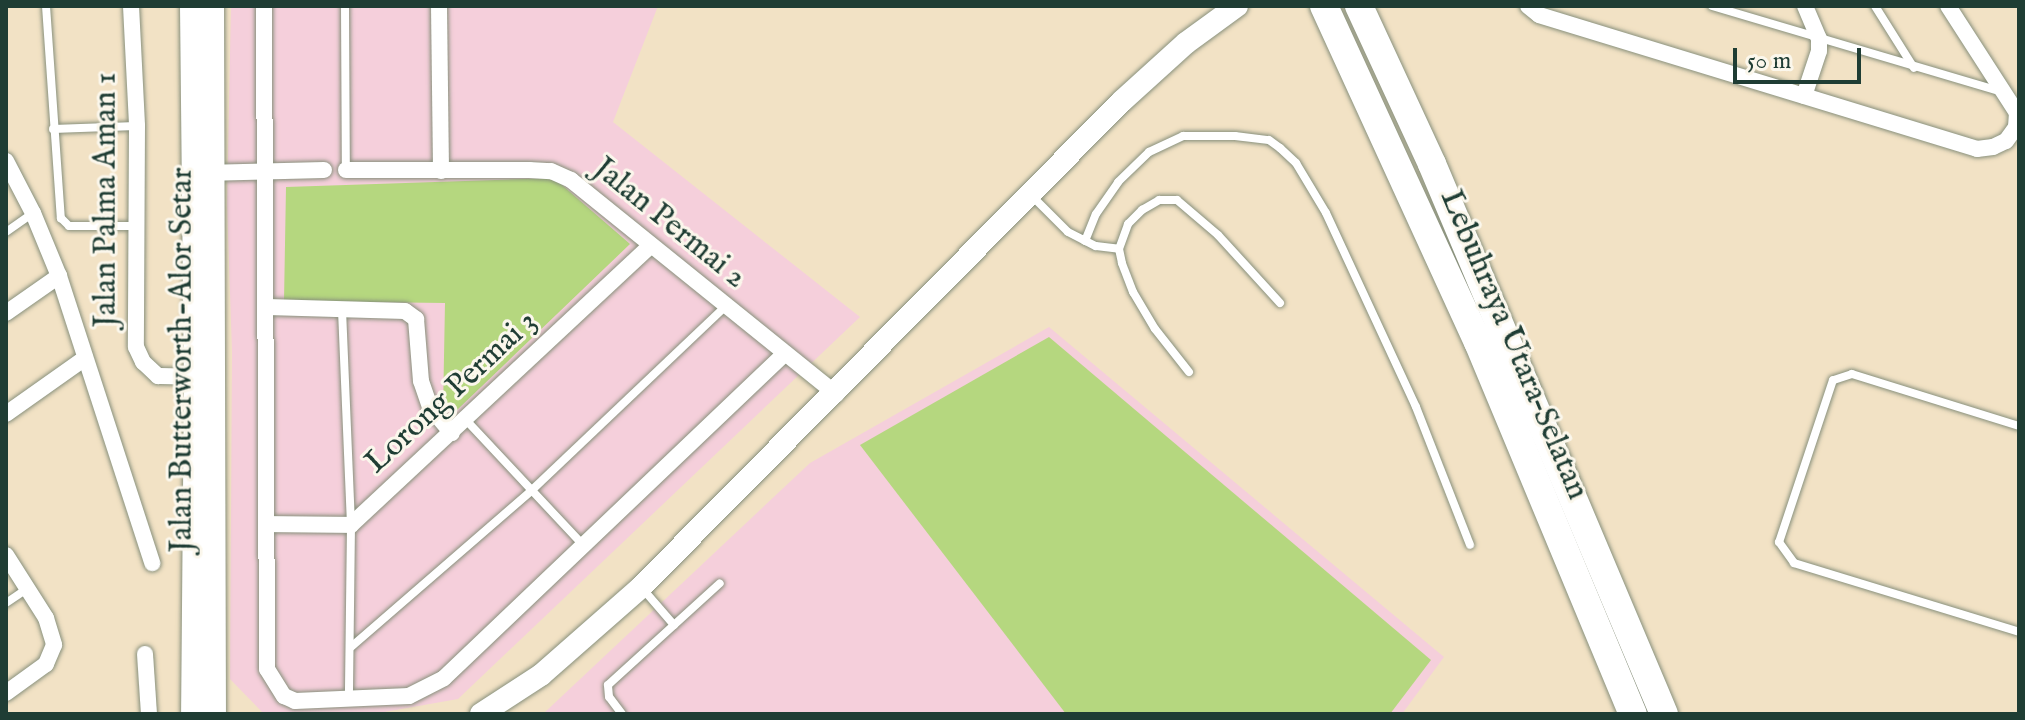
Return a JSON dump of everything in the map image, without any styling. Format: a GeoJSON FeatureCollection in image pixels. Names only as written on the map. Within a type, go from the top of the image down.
{"type":"FeatureCollection","features":[{"type":"Feature","properties":{"kind":"highway","name":"Lebuhraya Utara–Selatan"},"geometry":{"type":"LineString","coordinates":[[1324,6],[1478,342],[1633,714]]}},
{"type":"Feature","properties":{"kind":"highway","name":"Lebuhraya Utara–Selatan"},"geometry":{"type":"LineString","coordinates":[[1359,6],[1438,178],[1664,714]]}},
{"type":"Feature","properties":{"kind":"main road","name":"Jalan Butterworth-Alor Setar"},"geometry":{"type":"LineString","coordinates":[[192,6],[205,173]]}},
{"type":"Feature","properties":{"kind":"main road","name":"Jalan Butterworth-Alor Setar"},"geometry":{"type":"LineString","coordinates":[[212,6],[205,173],[206,378],[214,714]]}},
{"type":"Feature","properties":{"kind":"main road"},"geometry":{"type":"LineString","coordinates":[[481,714],[541,675],[641,587],[836,394],[1150,74],[1237,6]]}},
{"type":"Feature","properties":{"kind":"main road","name":"Jalan Butterworth-Alor Setar"},"geometry":{"type":"LineString","coordinates":[[193,714],[206,378]]}},
{"type":"Feature","properties":{"kind":"main road"},"geometry":{"type":"LineString","coordinates":[[215,677],[233,714]]}},
{"type":"Feature","properties":{"kind":"street","name":"Jalan Palma Aman 1"},"geometry":{"type":"LineString","coordinates":[[131,6],[137,126],[136,347],[143,362],[158,376],[206,378]]}},
{"type":"Feature","properties":{"kind":"street"},"geometry":{"type":"LineString","coordinates":[[264,6],[269,524],[267,669],[273,684],[295,701],[409,696],[444,678],[585,547],[785,353]]}},
{"type":"Feature","properties":{"kind":"street"},"geometry":{"type":"LineString","coordinates":[[439,6],[441,171]]}},
{"type":"Feature","properties":{"kind":"street"},"geometry":{"type":"LineString","coordinates":[[1528,6],[1539,15],[1977,149],[2006,141],[2016,127],[2017,113],[1948,6]]}},
{"type":"Feature","properties":{"kind":"street"},"geometry":{"type":"LineString","coordinates":[[1554,19],[1568,6]]}},
{"type":"Feature","properties":{"kind":"street"},"geometry":{"type":"LineString","coordinates":[[1804,96],[1819,51],[1819,39],[1805,6]]}},
{"type":"Feature","properties":{"kind":"street"},"geometry":{"type":"LineString","coordinates":[[6,161],[33,213],[59,276],[152,563]]}},
{"type":"Feature","properties":{"kind":"street"},"geometry":{"type":"LineString","coordinates":[[205,173],[324,170]]}},
{"type":"Feature","properties":{"kind":"street","name":"Jalan Permai 2"},"geometry":{"type":"LineString","coordinates":[[346,170],[551,171],[571,180],[836,394]]}},
{"type":"Feature","properties":{"kind":"street","name":"Lorong Permai 3"},"geometry":{"type":"LineString","coordinates":[[351,525],[651,245]]}},
{"type":"Feature","properties":{"kind":"street"},"geometry":{"type":"LineString","coordinates":[[6,313],[59,276]]}},
{"type":"Feature","properties":{"kind":"street"},"geometry":{"type":"LineString","coordinates":[[267,307],[405,311],[416,319],[421,381],[430,407],[452,433]]}},
{"type":"Feature","properties":{"kind":"street"},"geometry":{"type":"LineString","coordinates":[[6,414],[85,358]]}},
{"type":"Feature","properties":{"kind":"street"},"geometry":{"type":"LineString","coordinates":[[269,524],[351,525]]}},
{"type":"Feature","properties":{"kind":"street"},"geometry":{"type":"LineString","coordinates":[[6,555],[28,588],[54,639],[53,653],[46,664],[6,693]]}},
{"type":"Feature","properties":{"kind":"street"},"geometry":{"type":"LineString","coordinates":[[145,654],[149,714]]}},
{"type":"Feature","properties":{"kind":"lane"},"geometry":{"type":"LineString","coordinates":[[46,6],[61,218],[69,226],[138,226]]}},
{"type":"Feature","properties":{"kind":"lane"},"geometry":{"type":"LineString","coordinates":[[345,6],[346,170]]}},
{"type":"Feature","properties":{"kind":"lane"},"geometry":{"type":"LineString","coordinates":[[1712,6],[1915,69],[2004,92]]}},
{"type":"Feature","properties":{"kind":"lane"},"geometry":{"type":"LineString","coordinates":[[1875,6],[1915,69]]}},
{"type":"Feature","properties":{"kind":"lane"},"geometry":{"type":"LineString","coordinates":[[53,129],[137,126]]}},
{"type":"Feature","properties":{"kind":"lane"},"geometry":{"type":"LineString","coordinates":[[1085,241],[1096,214],[1118,182],[1149,152],[1183,136],[1235,136],[1269,140],[1280,148],[1296,163],[1326,213],[1416,407],[1470,545]]}},
{"type":"Feature","properties":{"kind":"lane"},"geometry":{"type":"LineString","coordinates":[[1030,194],[1051,218],[1085,241],[1119,249]]}},
{"type":"Feature","properties":{"kind":"lane"},"geometry":{"type":"LineString","coordinates":[[1189,372],[1155,329],[1133,292],[1119,249],[1128,224],[1142,210],[1159,200],[1177,200],[1218,235],[1280,303]]}},
{"type":"Feature","properties":{"kind":"lane"},"geometry":{"type":"LineString","coordinates":[[6,232],[33,213]]}},
{"type":"Feature","properties":{"kind":"lane"},"geometry":{"type":"LineString","coordinates":[[351,647],[532,490],[727,306]]}},
{"type":"Feature","properties":{"kind":"lane"},"geometry":{"type":"LineString","coordinates":[[342,310],[351,525],[349,700]]}},
{"type":"Feature","properties":{"kind":"lane"},"geometry":{"type":"LineString","coordinates":[[2019,426],[1852,374],[1833,380],[1779,542],[1794,563],[2019,632]]}},
{"type":"Feature","properties":{"kind":"lane"},"geometry":{"type":"LineString","coordinates":[[466,420],[585,547]]}},
{"type":"Feature","properties":{"kind":"lane"},"geometry":{"type":"LineString","coordinates":[[622,714],[609,697],[608,685],[720,583]]}},
{"type":"Feature","properties":{"kind":"lane"},"geometry":{"type":"LineString","coordinates":[[641,587],[674,625]]}},
{"type":"Feature","properties":{"kind":"lane"},"geometry":{"type":"LineString","coordinates":[[6,603],[28,588]]}},
{"type":"Feature","properties":{"kind":"shaded area"},"geometry":{"type":"Polygon","coordinates":[[[231,6],[658,6],[613,122],[860,317],[458,699],[373,714],[264,714],[230,679],[232,352],[227,204],[231,6]]]}},
{"type":"Feature","properties":{"kind":"shaded area"},"geometry":{"type":"Polygon","coordinates":[[[1049,327],[1444,657],[1402,714],[543,714],[810,463],[1049,327]]]}},
{"type":"Feature","properties":{"kind":"green space"},"geometry":{"type":"Polygon","coordinates":[[[554,178],[630,244],[457,410],[443,410],[445,303],[284,301],[286,187],[554,178]]]}},
{"type":"Feature","properties":{"kind":"green space"},"geometry":{"type":"Polygon","coordinates":[[[1049,337],[1431,660],[1390,714],[1066,714],[860,445],[1049,337]]]}}]}
